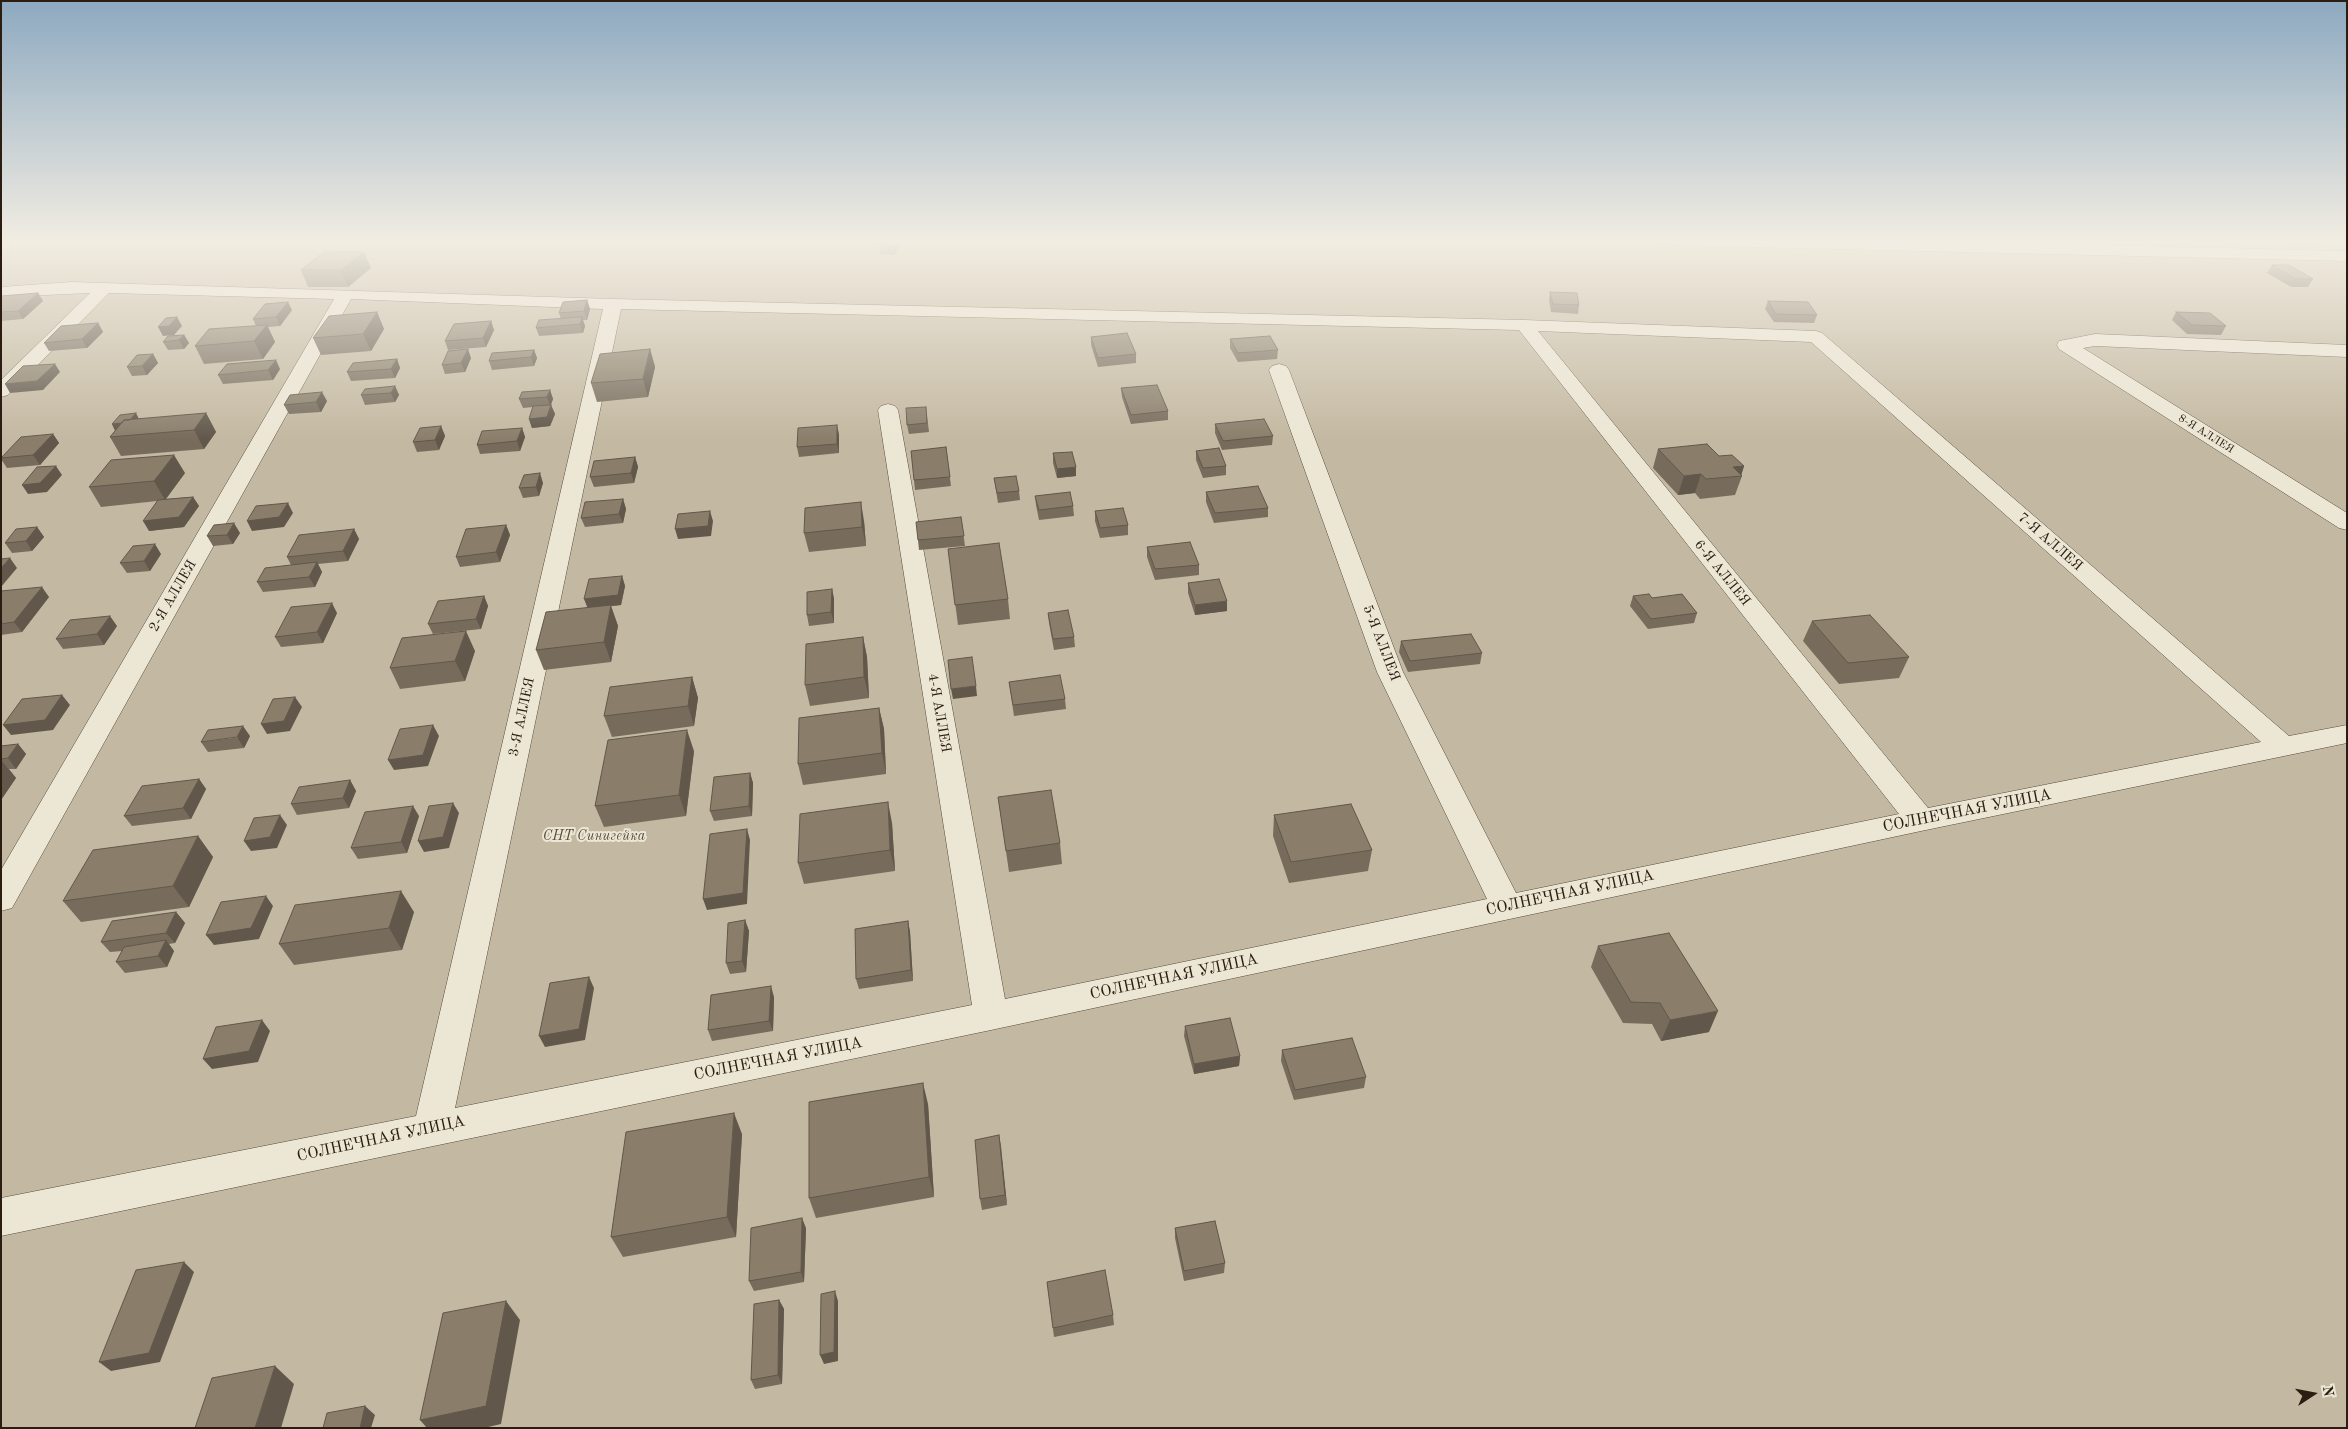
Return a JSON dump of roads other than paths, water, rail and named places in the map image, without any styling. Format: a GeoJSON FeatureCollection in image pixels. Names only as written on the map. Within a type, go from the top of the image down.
{"type":"FeatureCollection","features":[{"type":"Feature","properties":{"kind":"street"},"geometry":{"type":"LineString","coordinates":[[1,391],[85,307]]}},
{"type":"Feature","properties":{"kind":"street","name":"2-Я АЛЛЕЯ"},"geometry":{"type":"LineString","coordinates":[[1,899],[338,307]]}},
{"type":"Feature","properties":{"kind":"street","name":"3-Я АЛЛЕЯ"},"geometry":{"type":"LineString","coordinates":[[432,1129],[612,307]]}},
{"type":"Feature","properties":{"kind":"street"},"geometry":{"type":"LineString","coordinates":[[730,307],[1524,325]]}},
{"type":"Feature","properties":{"kind":"street","name":"7-Я АЛЛЕЯ"},"geometry":{"type":"LineString","coordinates":[[1524,325],[1816,337],[2284,747]]}},
{"type":"Feature","properties":{"kind":"street","name":"6-Я АЛЛЕЯ"},"geometry":{"type":"LineString","coordinates":[[1524,325],[1921,820]]}},
{"type":"Feature","properties":{"kind":"street","name":"8-Я АЛЛЕЯ"},"geometry":{"type":"LineString","coordinates":[[2347,352],[2094,340],[2066,345],[2347,523]]}},
{"type":"Feature","properties":{"kind":"street","name":"5-Я АЛЛЕЯ"},"geometry":{"type":"LineString","coordinates":[[1279,370],[1390,672],[1506,906]]}},
{"type":"Feature","properties":{"kind":"street","name":"4-Я АЛЛЕЯ"},"geometry":{"type":"LineString","coordinates":[[888,410],[991,1016]]}},
{"type":"Feature","properties":{"kind":"street","name":"СОЛНЕЧНАЯ УЛИЦА"},"geometry":{"type":"LineString","coordinates":[[1,1217],[991,1016],[1506,906],[2347,734]]}},
{"type":"Feature","properties":{"kind":"park label","name":"СНТ Синигейка"},"geometry":{"type":"Point","coordinates":[594,836]}}]}
